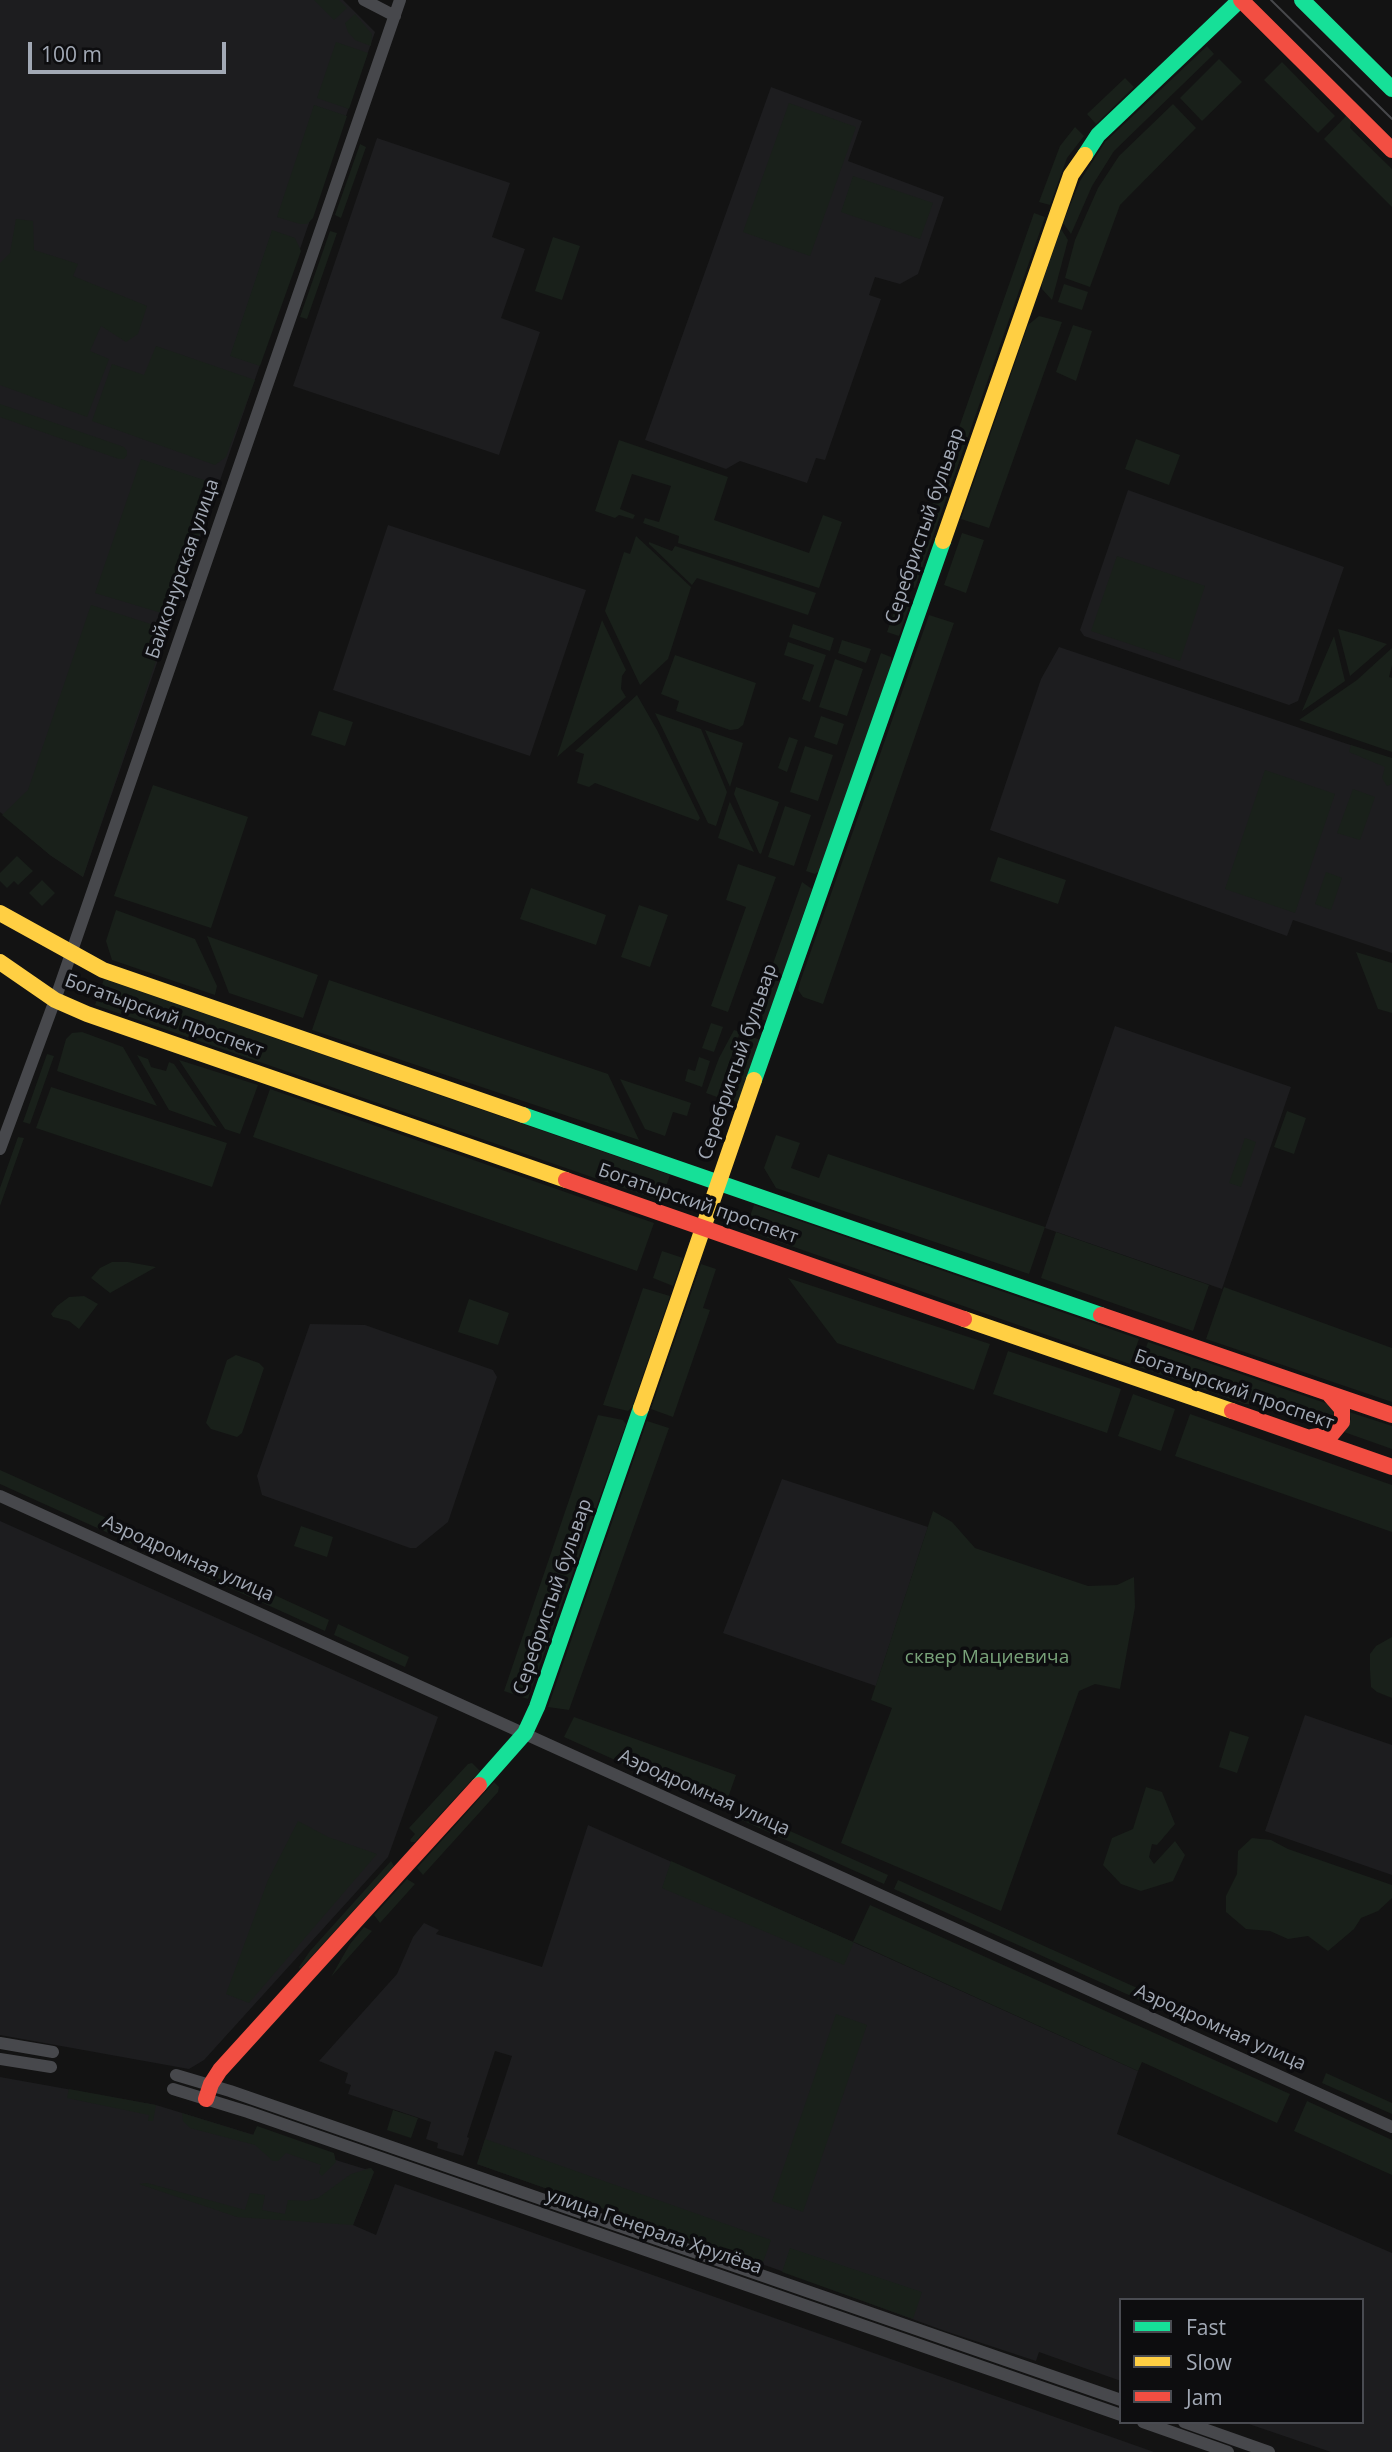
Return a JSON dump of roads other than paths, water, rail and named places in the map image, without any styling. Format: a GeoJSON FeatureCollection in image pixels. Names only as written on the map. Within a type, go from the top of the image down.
{"type":"FeatureCollection","features":[{"type":"Feature","properties":{"kind":"main road"},"geometry":{"type":"LineString","coordinates":[[1240,0],[1392,150]]}},
{"type":"Feature","properties":{"kind":"main road","name":"Серебристый бульвар"},"geometry":{"type":"LineString","coordinates":[[208,2091],[220,2070],[524,1732],[542,1693],[1071,175],[1098,135],[1240,0]]}},
{"type":"Feature","properties":{"kind":"main road"},"geometry":{"type":"LineString","coordinates":[[1301,0],[1392,89]]}},
{"type":"Feature","properties":{"kind":"main road","name":"Богатырский проспект"},"geometry":{"type":"LineString","coordinates":[[0,913],[69,954],[116,975],[1392,1415]]}},
{"type":"Feature","properties":{"kind":"main road","name":"Богатырский проспект"},"geometry":{"type":"LineString","coordinates":[[0,962],[55,1000],[87,1014],[1392,1467]]}},
{"type":"Feature","properties":{"kind":"main road"},"geometry":{"type":"LineString","coordinates":[[1305,1437],[1332,1434],[1342,1422],[1339,1403],[1320,1390]]}},
{"type":"Feature","properties":{"kind":"street"},"geometry":{"type":"LineString","coordinates":[[364,0],[395,16]]}},
{"type":"Feature","properties":{"kind":"street","name":"Байконурская улица"},"geometry":{"type":"LineString","coordinates":[[0,1149],[55,1000],[400,0]]}},
{"type":"Feature","properties":{"kind":"street","name":"Аэродромная улица"},"geometry":{"type":"LineString","coordinates":[[0,1496],[1392,2127]]}},
{"type":"Feature","properties":{"kind":"street"},"geometry":{"type":"LineString","coordinates":[[0,2043],[53,2052]]}},
{"type":"Feature","properties":{"kind":"street"},"geometry":{"type":"LineString","coordinates":[[0,2059],[51,2067]]}},
{"type":"Feature","properties":{"kind":"street","name":"улица Генерала Хрулёва"},"geometry":{"type":"LineString","coordinates":[[176,2075],[208,2091],[1119,2414]]}},
{"type":"Feature","properties":{"kind":"street","name":"улица Генерала Хрулёва"},"geometry":{"type":"LineString","coordinates":[[173,2089],[208,2091],[1119,2399]]}},
{"type":"Feature","properties":{"kind":"street"},"geometry":{"type":"LineString","coordinates":[[1149,2424],[1228,2452]]}},
{"type":"Feature","properties":{"kind":"street"},"geometry":{"type":"LineString","coordinates":[[1190,2424],[1269,2452]]}},
{"type":"Feature","properties":{"kind":"tram line"},"geometry":{"type":"LineString","coordinates":[[1271,0],[1392,119]]}},
{"type":"Feature","properties":{"kind":"park label","name":"сквер Мациевича"},"geometry":{"type":"Point","coordinates":[987,1658]}}]}
